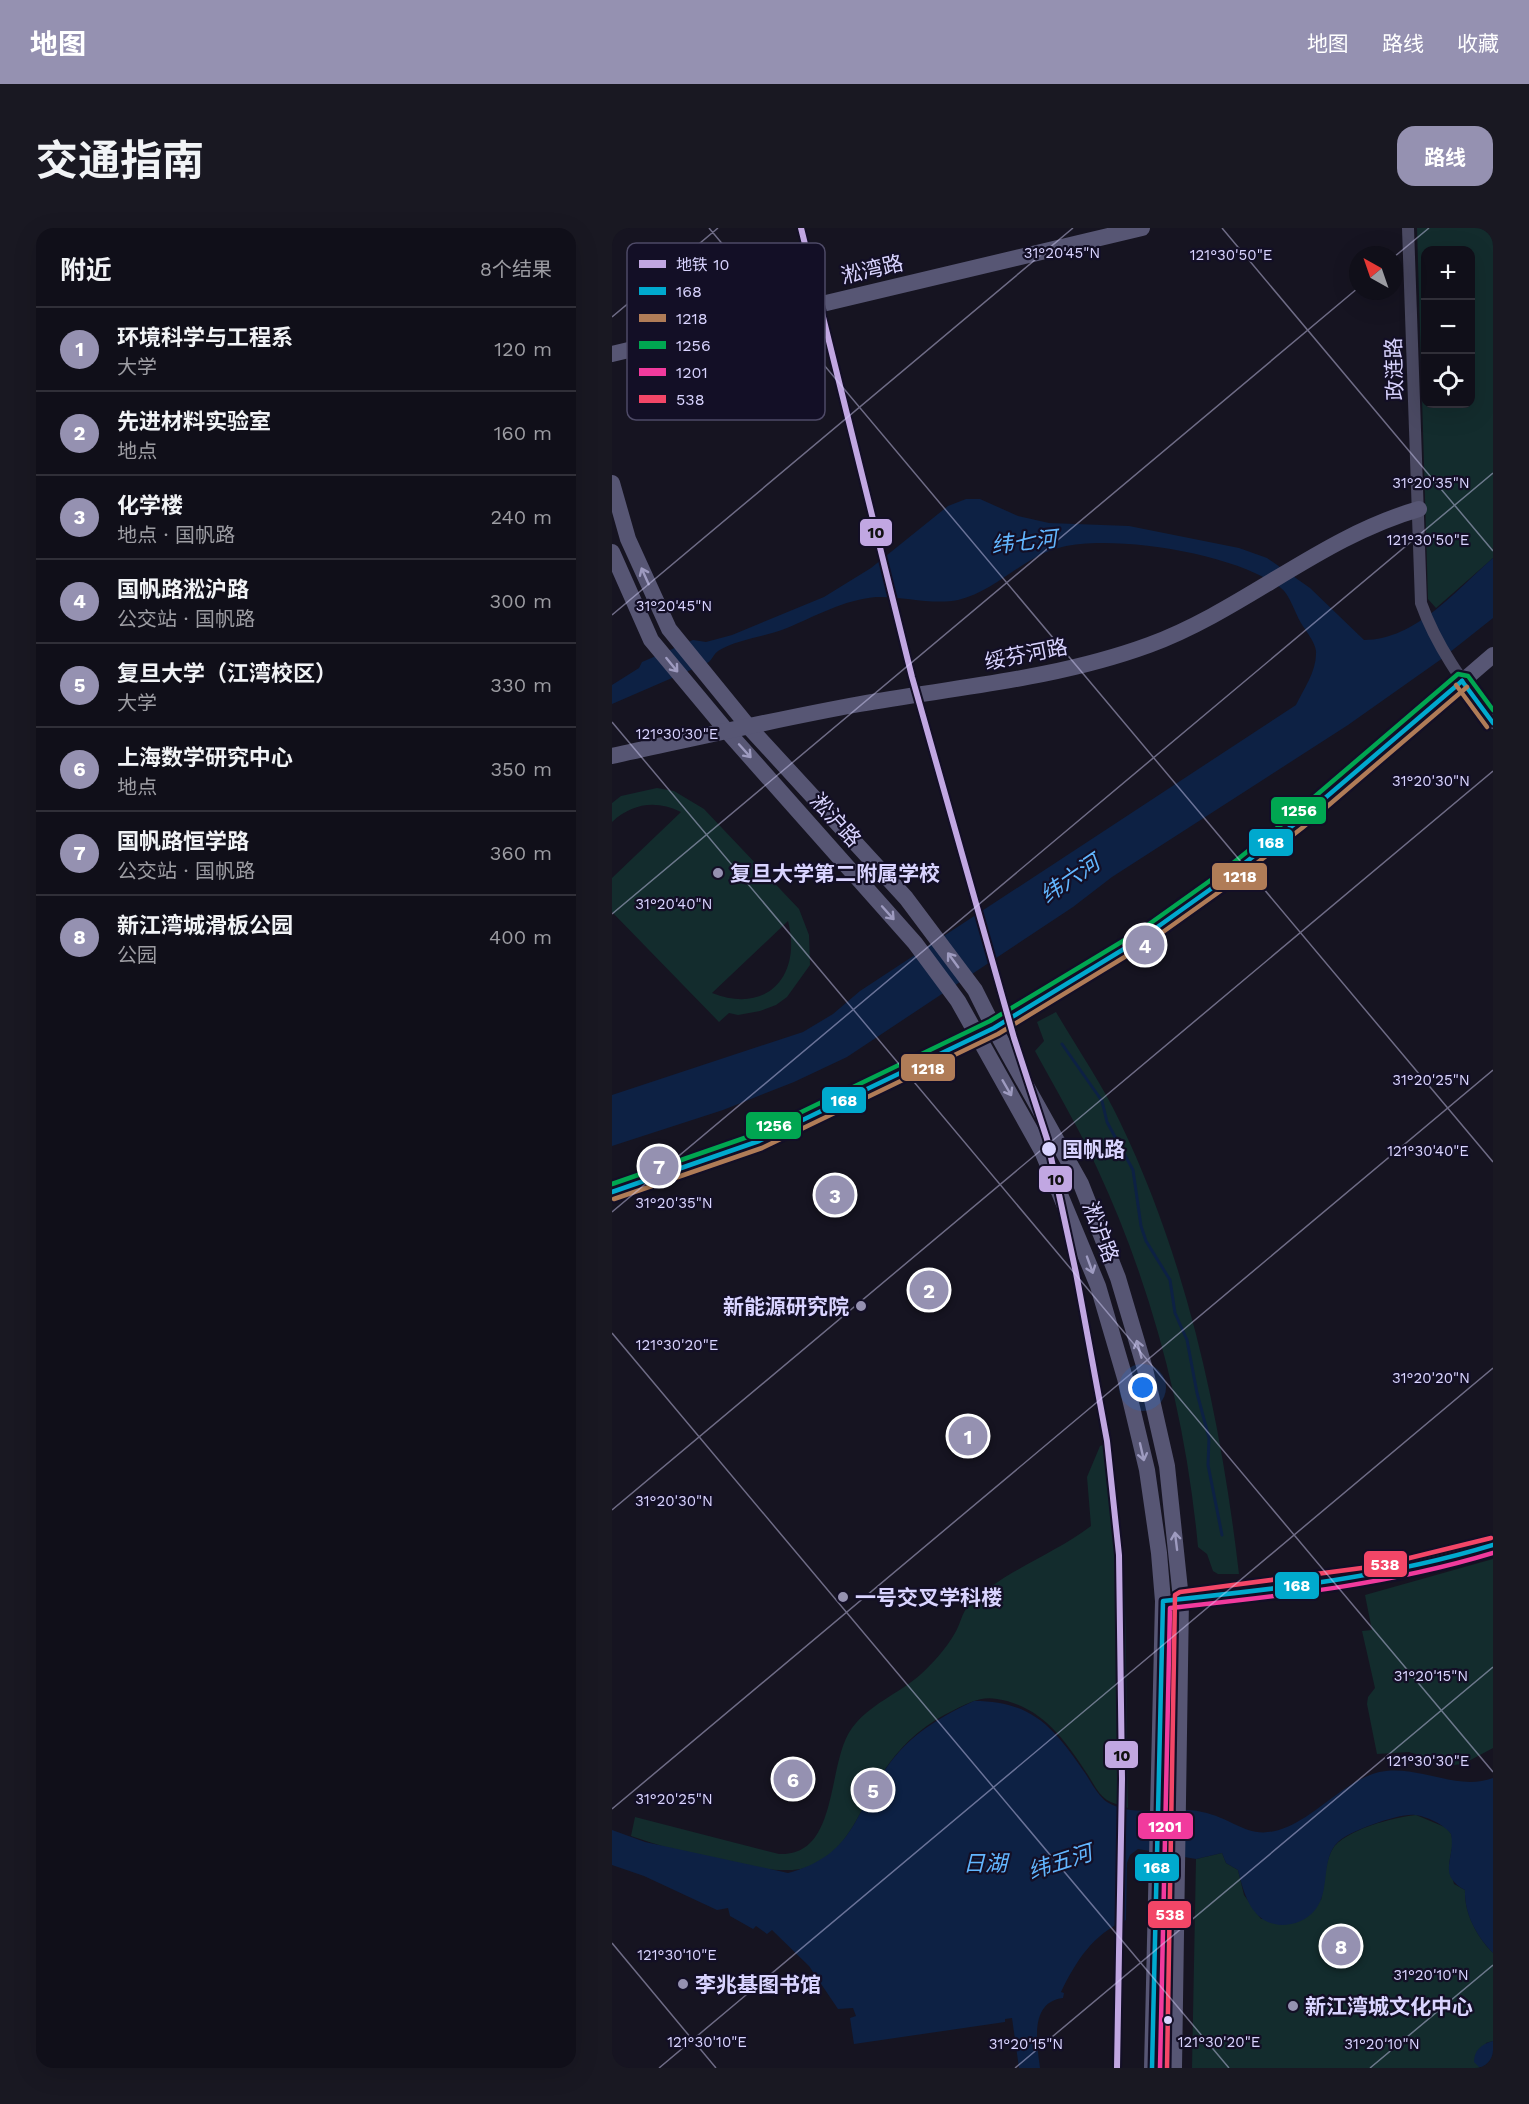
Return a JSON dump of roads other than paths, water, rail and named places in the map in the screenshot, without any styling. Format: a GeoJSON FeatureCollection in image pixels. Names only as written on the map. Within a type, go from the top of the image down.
{"type":"FeatureCollection","features":[{"type":"Feature","properties":{"kind":"main road","name":"淞湾路"},"geometry":{"type":"LineString","coordinates":[[825,303],[1142,228]]}},
{"type":"Feature","properties":{"kind":"main road","name":"淞湾路"},"geometry":{"type":"LineString","coordinates":[[612,354],[627,350]]}},
{"type":"Feature","properties":{"kind":"main road","name":"淞沪路"},"geometry":{"type":"LineString","coordinates":[[612,483],[628,539],[669,629],[748,726],[906,898],[975,990],[1081,1184],[1118,1278],[1145,1370],[1167,1466],[1181,1599],[1174,2068]]}},
{"type":"Feature","properties":{"kind":"main road","name":"绥芬河路"},"geometry":{"type":"LineString","coordinates":[[612,756],[726,730],[861,704],[1044,675],[1092,663],[1149,645],[1188,628],[1264,588],[1353,534],[1392,517],[1419,509]]}},
{"type":"Feature","properties":{"kind":"main road","name":"淞沪路"},"geometry":{"type":"LineString","coordinates":[[612,552],[651,640],[726,730],[915,943],[958,1001],[1042,1151],[1098,1287],[1125,1378],[1147,1470],[1159,1553],[1163,1601],[1152,2068]]}},
{"type":"Feature","properties":{"kind":"main road"},"geometry":{"type":"LineString","coordinates":[[612,1192],[759,1142],[977,1038],[1142,938],[1222,881],[1298,822],[1493,655]]}},
{"type":"Feature","properties":{"kind":"street","name":"政涟路"},"geometry":{"type":"LineString","coordinates":[[1408,228],[1421,603],[1432,633],[1462,681],[1493,723]]}},
{"type":"Feature","properties":{"kind":"street"},"geometry":{"type":"LineString","coordinates":[[1163,1601],[1338,1581],[1471,1553],[1493,1545]]}},
{"type":"Feature","properties":{"kind":"water"},"geometry":{"type":"Polygon","coordinates":[[[966,499],[980,499],[1018,516],[1049,523],[1129,526],[1239,548],[1267,558],[1310,588],[1364,640],[1383,638],[1401,632],[1418,622],[1450,598],[1493,558],[1493,618],[1440,660],[1348,725],[1112,877],[1073,907],[847,1057],[794,1082],[723,1110],[612,1146],[612,1095],[803,1032],[833,1014],[860,991],[1296,705],[1312,672],[1316,651],[1290,600],[1281,588],[1236,565],[1207,557],[1143,545],[1113,543],[1085,544],[1048,551],[1022,565],[998,582],[972,596],[958,600],[938,602],[876,597],[841,605],[787,628],[726,647],[717,652],[709,662],[612,704],[612,685],[639,668],[642,662],[693,640],[706,642],[732,635],[824,597],[871,568],[948,506],[966,499]]]}},
{"type":"Feature","properties":{"kind":"water","name":"日湖"},"geometry":{"type":"Polygon","coordinates":[[[974,1701],[1012,1706],[1040,1720],[1063,1743],[1098,1793],[1107,1802],[1129,1810],[1202,1812],[1253,1831],[1274,1831],[1287,1827],[1361,1779],[1386,1771],[1413,1772],[1467,1782],[1493,1778],[1493,1953],[1482,1940],[1469,1916],[1465,1890],[1451,1878],[1449,1865],[1451,1834],[1440,1824],[1424,1817],[1408,1815],[1387,1820],[1363,1828],[1338,1842],[1329,1857],[1320,1902],[1308,1917],[1287,1925],[1263,1920],[1256,1914],[1243,1889],[1238,1870],[1226,1863],[1222,1853],[1196,1859],[1138,1849],[1130,1855],[1127,1863],[1126,1920],[1095,1941],[1079,1959],[1061,1992],[1064,1993],[1063,1998],[1052,2001],[1045,2007],[1040,2016],[1037,2036],[1040,2068],[1019,2068],[1012,2018],[1005,2019],[1005,2022],[854,2044],[850,2018],[856,2016],[853,2008],[838,2009],[809,1966],[772,1930],[767,1934],[756,1926],[753,1929],[730,1916],[728,1908],[717,1910],[644,1876],[612,1865],[612,1830],[645,1842],[788,1873],[810,1865],[827,1856],[850,1832],[887,1767],[905,1745],[937,1720],[974,1701]]]}},
{"type":"Feature","properties":{"kind":"water"},"geometry":{"type":"Polygon","coordinates":[[[1493,2041],[1493,2068],[1479,2067],[1474,2062],[1477,2051],[1493,2041]]]}},
{"type":"Feature","properties":{"kind":"waterway"},"geometry":{"type":"LineString","coordinates":[[1062,1044],[1102,1101],[1107,1122],[1133,1170],[1141,1226],[1146,1241],[1170,1280],[1175,1313],[1187,1340],[1197,1393],[1209,1438],[1208,1465],[1222,1535]]}},
{"type":"Feature","properties":{"kind":"metro line","name":"10"},"geometry":{"type":"LineString","coordinates":[[801,228],[805,243]]}},
{"type":"Feature","properties":{"kind":"metro line","name":"10"},"geometry":{"type":"LineString","coordinates":[[825,325],[912,677],[1014,1038],[1047,1139],[1076,1273],[1107,1441],[1119,1555],[1122,1779],[1117,2068]]}},
{"type":"Feature","properties":{"kind":"place","name":"复旦大学第二附属学校"},"geometry":{"type":"Point","coordinates":[718,873]}},
{"type":"Feature","properties":{"kind":"place","name":"国帆路淞沪路"},"geometry":{"type":"Point","coordinates":[1145,945]}},
{"type":"Feature","properties":{"kind":"place","name":"国帆路"},"geometry":{"type":"Point","coordinates":[1049,1149]}},
{"type":"Feature","properties":{"kind":"place","name":"国帆路恒学路"},"geometry":{"type":"Point","coordinates":[659,1166]}},
{"type":"Feature","properties":{"kind":"place","name":"化学楼"},"geometry":{"type":"Point","coordinates":[835,1195]}},
{"type":"Feature","properties":{"kind":"place","name":"先进材料实验室"},"geometry":{"type":"Point","coordinates":[929,1290]}},
{"type":"Feature","properties":{"kind":"place","name":"新能源研究院"},"geometry":{"type":"Point","coordinates":[861,1306]}},
{"type":"Feature","properties":{"kind":"place","name":"环境科学与工程系"},"geometry":{"type":"Point","coordinates":[968,1436]}},
{"type":"Feature","properties":{"kind":"place","name":"一号交叉学科楼"},"geometry":{"type":"Point","coordinates":[843,1597]}},
{"type":"Feature","properties":{"kind":"place","name":"上海数学研究中心"},"geometry":{"type":"Point","coordinates":[793,1779]}},
{"type":"Feature","properties":{"kind":"place","name":"复旦大学（江湾校区）"},"geometry":{"type":"Point","coordinates":[873,1790]}},
{"type":"Feature","properties":{"kind":"place","name":"新江湾城滑板公园"},"geometry":{"type":"Point","coordinates":[1341,1946]}},
{"type":"Feature","properties":{"kind":"place","name":"李兆基图书馆"},"geometry":{"type":"Point","coordinates":[683,1984]}},
{"type":"Feature","properties":{"kind":"place","name":"新江湾城文化中心"},"geometry":{"type":"Point","coordinates":[1293,2006]}},
{"type":"Feature","properties":{"kind":"water label","name":"纬七河"},"geometry":{"type":"Point","coordinates":[1024,542]}},
{"type":"Feature","properties":{"kind":"water label","name":"纬六河"},"geometry":{"type":"Point","coordinates":[1070,879]}},
{"type":"Feature","properties":{"kind":"water label","name":"纬五河"},"geometry":{"type":"Point","coordinates":[1060,1862]}}]}
